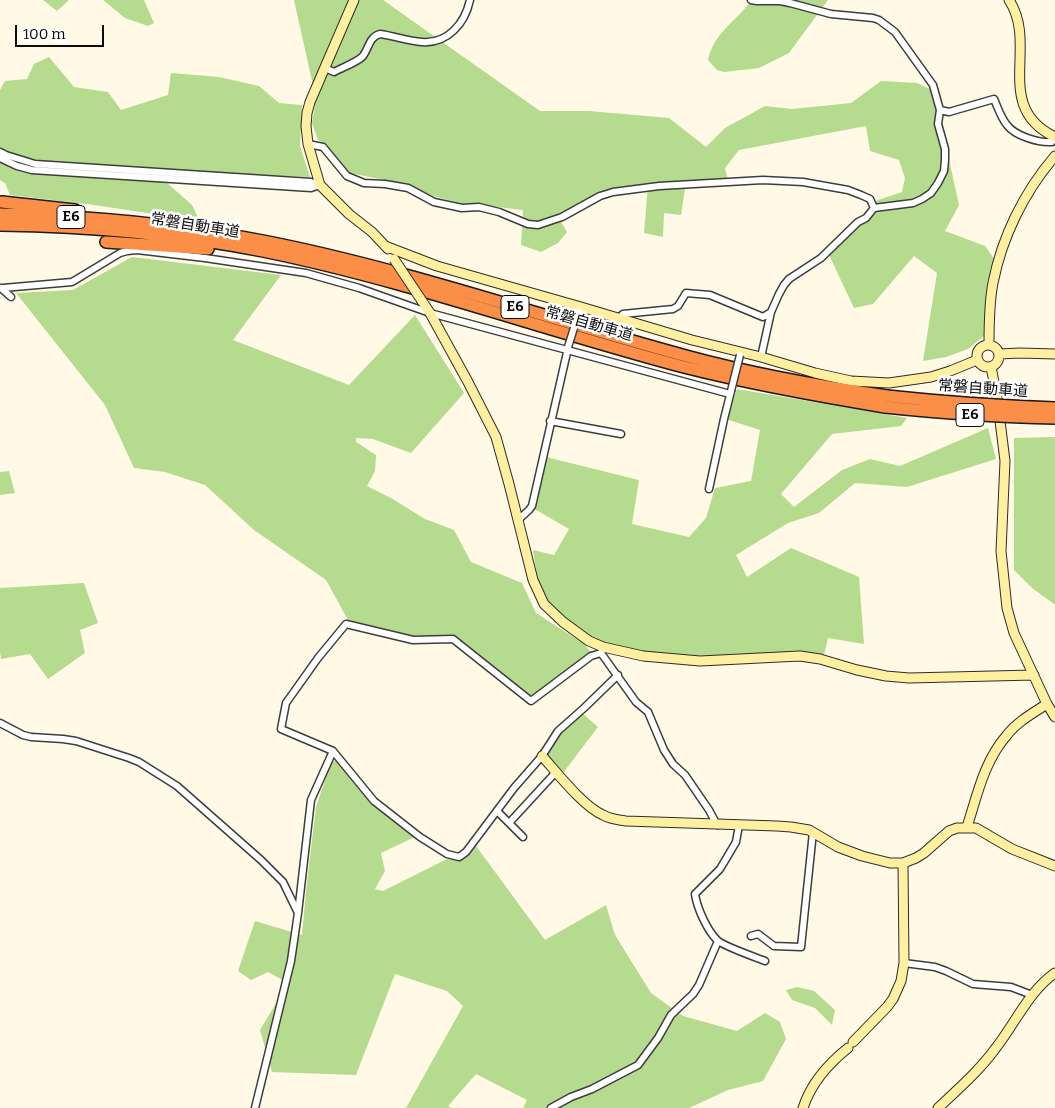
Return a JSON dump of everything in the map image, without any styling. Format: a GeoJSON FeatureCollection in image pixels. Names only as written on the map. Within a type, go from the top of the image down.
{"type":"FeatureCollection","features":[{"type":"Feature","properties":{"kind":"highway"},"geometry":{"type":"LineString","coordinates":[[2,202],[91,212],[143,222]]}},
{"type":"Feature","properties":{"kind":"highway","name":"常磐自動車道"},"geometry":{"type":"LineString","coordinates":[[0,214],[143,222],[226,234],[304,249],[362,263],[606,334],[744,371],[820,386],[886,402],[960,414],[1055,418]]}},
{"type":"Feature","properties":{"kind":"highway","name":"常磐自動車道"},"geometry":{"type":"LineString","coordinates":[[0,225],[80,227],[143,233],[225,245],[302,260],[476,306],[693,369],[744,382],[818,396],[886,402],[1055,408]]}},
{"type":"Feature","properties":{"kind":"highway"},"geometry":{"type":"LineString","coordinates":[[106,242],[193,248],[302,260]]}},
{"type":"Feature","properties":{"kind":"street"},"geometry":{"type":"LineString","coordinates":[[320,185],[308,144],[307,112],[354,0]]}},
{"type":"Feature","properties":{"kind":"street"},"geometry":{"type":"LineString","coordinates":[[325,68],[334,72],[362,57],[372,40],[380,34],[424,42],[441,39],[462,22],[466,16],[470,0]]}},
{"type":"Feature","properties":{"kind":"street"},"geometry":{"type":"LineString","coordinates":[[751,0],[790,3],[831,14],[873,18],[879,20],[895,32],[933,85],[940,110],[938,124],[945,149],[944,171],[931,192],[913,203],[874,208],[866,218],[858,222],[821,258],[789,280],[779,294],[771,312],[761,357]]}},
{"type":"Feature","properties":{"kind":"street"},"geometry":{"type":"LineString","coordinates":[[940,110],[949,112],[994,100],[1007,126],[1014,132],[1025,137],[1052,142],[1055,137],[1038,127],[1029,116],[1021,99],[1020,30],[1015,9],[1010,0]]}},
{"type":"Feature","properties":{"kind":"street"},"geometry":{"type":"LineString","coordinates":[[308,144],[323,147],[347,176],[364,182],[408,188],[434,202],[462,208],[479,206],[528,224],[538,225],[562,217],[600,196],[613,192],[659,186],[763,180],[803,182],[848,190],[870,200],[874,208]]}},
{"type":"Feature","properties":{"kind":"street"},"geometry":{"type":"LineString","coordinates":[[0,152],[35,164],[312,182],[320,185],[349,214],[372,232],[385,246],[430,312],[496,437],[533,580],[544,604],[562,622],[602,650],[636,702],[648,712],[664,750],[673,764],[685,776],[717,824]]}},
{"type":"Feature","properties":{"kind":"street"},"geometry":{"type":"LineString","coordinates":[[989,344],[992,284],[1000,253],[1026,196],[1055,156]]}},
{"type":"Feature","properties":{"kind":"street"},"geometry":{"type":"LineString","coordinates":[[0,158],[17,166],[32,170],[311,188],[320,185]]}},
{"type":"Feature","properties":{"kind":"street"},"geometry":{"type":"LineString","coordinates":[[385,246],[437,266],[580,310],[619,318],[692,340],[851,381],[889,383],[931,377],[977,360]]}},
{"type":"Feature","properties":{"kind":"street"},"geometry":{"type":"LineString","coordinates":[[1,288],[72,282],[120,253],[127,251],[137,250],[206,258],[306,273],[359,288],[430,312],[731,393]]}},
{"type":"Feature","properties":{"kind":"street"},"geometry":{"type":"LineString","coordinates":[[1,288],[11,297]]}},
{"type":"Feature","properties":{"kind":"street"},"geometry":{"type":"LineString","coordinates":[[619,318],[623,314],[673,309],[678,306],[686,293],[694,292],[710,295],[763,317],[771,312]]}},
{"type":"Feature","properties":{"kind":"street"},"geometry":{"type":"LineString","coordinates":[[518,520],[532,506],[550,421],[580,310]]}},
{"type":"Feature","properties":{"kind":"street"},"geometry":{"type":"LineString","coordinates":[[989,344],[999,354],[998,361],[994,366],[984,367],[977,360],[976,354],[982,346],[989,344]]}},
{"type":"Feature","properties":{"kind":"street"},"geometry":{"type":"LineString","coordinates":[[710,490],[724,418],[741,353]]}},
{"type":"Feature","properties":{"kind":"street"},"geometry":{"type":"LineString","coordinates":[[999,354],[1055,354]]}},
{"type":"Feature","properties":{"kind":"street"},"geometry":{"type":"LineString","coordinates":[[991,367],[997,397],[1005,461],[1001,551],[1007,608],[1014,632],[1034,675],[1051,704],[1055,716]]}},
{"type":"Feature","properties":{"kind":"street"},"geometry":{"type":"LineString","coordinates":[[550,421],[621,434]]}},
{"type":"Feature","properties":{"kind":"street"},"geometry":{"type":"LineString","coordinates":[[618,675],[558,731],[542,756],[514,788],[466,852],[459,857],[447,854],[420,837],[374,801],[333,751],[281,729],[286,704],[318,658],[346,624],[413,640],[453,639],[531,701],[590,656],[602,650],[700,661],[800,656],[820,659],[886,676],[909,678],[1034,675]]}},
{"type":"Feature","properties":{"kind":"street"},"geometry":{"type":"LineString","coordinates":[[967,828],[988,764],[1007,734],[1020,723],[1051,704]]}},
{"type":"Feature","properties":{"kind":"street"},"geometry":{"type":"LineString","coordinates":[[0,722],[23,736],[76,742],[130,758],[177,786],[261,860],[283,882],[298,913]]}},
{"type":"Feature","properties":{"kind":"street"},"geometry":{"type":"LineString","coordinates":[[255,1108],[291,962],[311,800],[333,751]]}},
{"type":"Feature","properties":{"kind":"street"},"geometry":{"type":"LineString","coordinates":[[542,756],[592,809],[618,820],[801,828],[813,832],[838,847],[862,856],[903,863],[924,853],[949,831],[957,828],[976,828],[1012,849],[1055,866]]}},
{"type":"Feature","properties":{"kind":"street"},"geometry":{"type":"LineString","coordinates":[[509,823],[556,772]]}},
{"type":"Feature","properties":{"kind":"street"},"geometry":{"type":"LineString","coordinates":[[497,812],[523,836]]}},
{"type":"Feature","properties":{"kind":"street"},"geometry":{"type":"LineString","coordinates":[[739,825],[736,842],[720,869],[695,894],[696,903],[704,921],[718,941],[765,961]]}},
{"type":"Feature","properties":{"kind":"street"},"geometry":{"type":"LineString","coordinates":[[750,936],[758,934],[774,946],[801,948],[813,832]]}},
{"type":"Feature","properties":{"kind":"street"},"geometry":{"type":"LineString","coordinates":[[803,1108],[805,1100],[818,1077],[879,1016],[893,999],[901,981],[904,963],[903,863]]}},
{"type":"Feature","properties":{"kind":"street"},"geometry":{"type":"LineString","coordinates":[[551,1108],[638,1065],[658,1038],[671,1015],[693,994],[699,985],[718,941]]}},
{"type":"Feature","properties":{"kind":"street"},"geometry":{"type":"LineString","coordinates":[[904,963],[935,967],[973,984],[1011,987],[1032,995]]}},
{"type":"Feature","properties":{"kind":"street"},"geometry":{"type":"LineString","coordinates":[[938,1108],[981,1066],[1032,995],[1055,972]]}},
{"type":"Feature","properties":{"kind":"green space"},"geometry":{"type":"Polygon","coordinates":[[[43,0],[69,0],[57,11],[43,0]]]}},
{"type":"Feature","properties":{"kind":"green space"},"geometry":{"type":"Polygon","coordinates":[[[103,0],[144,0],[154,23],[148,26],[125,18],[103,0]]]}},
{"type":"Feature","properties":{"kind":"green space"},"geometry":{"type":"Polygon","coordinates":[[[294,0],[383,0],[540,111],[589,111],[669,118],[706,147],[725,128],[765,106],[792,109],[851,103],[881,81],[917,83],[934,91],[959,205],[945,231],[985,246],[995,260],[984,336],[968,349],[946,357],[923,361],[937,273],[914,256],[873,304],[854,308],[829,255],[858,224],[875,212],[875,201],[902,192],[905,178],[899,160],[870,151],[866,126],[739,150],[725,168],[728,180],[696,181],[685,189],[681,215],[664,213],[663,237],[644,233],[648,185],[612,189],[558,217],[567,232],[558,243],[541,252],[521,245],[523,210],[463,204],[433,196],[409,185],[350,173],[324,143],[318,140],[312,123],[316,99],[294,0]]]}},
{"type":"Feature","properties":{"kind":"green space"},"geometry":{"type":"Polygon","coordinates":[[[752,0],[828,0],[789,53],[759,68],[724,72],[717,70],[708,60],[715,42],[752,0]]]}},
{"type":"Feature","properties":{"kind":"green space"},"geometry":{"type":"Polygon","coordinates":[[[49,57],[74,87],[108,92],[121,110],[168,95],[171,73],[219,77],[259,86],[279,103],[302,105],[300,146],[310,177],[166,171],[167,183],[192,205],[200,221],[10,195],[5,183],[0,180],[0,90],[5,81],[27,79],[34,64],[49,57]]]}},
{"type":"Feature","properties":{"kind":"green space"},"geometry":{"type":"Polygon","coordinates":[[[132,257],[281,275],[233,340],[349,385],[415,315],[464,393],[411,453],[373,439],[356,438],[356,442],[376,455],[375,471],[367,486],[425,519],[454,530],[471,562],[522,583],[536,613],[584,644],[591,652],[532,696],[454,637],[412,636],[348,620],[326,580],[254,530],[205,485],[165,472],[134,468],[105,405],[16,293],[73,290],[132,257]]]}},
{"type":"Feature","properties":{"kind":"green space"},"geometry":{"type":"Polygon","coordinates":[[[737,389],[907,418],[901,426],[832,434],[781,494],[794,507],[842,470],[870,459],[900,466],[988,428],[996,459],[907,487],[855,483],[819,513],[788,523],[736,555],[747,577],[791,548],[859,577],[864,644],[828,638],[824,655],[798,652],[700,657],[644,654],[604,644],[589,638],[565,619],[547,601],[537,576],[533,550],[554,555],[569,529],[531,507],[546,457],[639,480],[632,524],[689,537],[706,518],[715,488],[751,481],[760,430],[726,419],[737,389]]]}},
{"type":"Feature","properties":{"kind":"green space"},"geometry":{"type":"Polygon","coordinates":[[[1055,437],[1054,604],[1032,588],[1014,570],[1014,438],[1055,437]]]}},
{"type":"Feature","properties":{"kind":"green space"},"geometry":{"type":"Polygon","coordinates":[[[9,471],[15,493],[0,495],[0,472],[9,471]]]}},
{"type":"Feature","properties":{"kind":"green space"},"geometry":{"type":"Polygon","coordinates":[[[84,583],[98,623],[80,630],[85,653],[48,679],[30,654],[1,659],[0,588],[84,583]]]}},
{"type":"Feature","properties":{"kind":"green space"},"geometry":{"type":"Polygon","coordinates":[[[582,713],[598,727],[563,773],[548,755],[560,732],[582,713]]]}},
{"type":"Feature","properties":{"kind":"green space"},"geometry":{"type":"Polygon","coordinates":[[[337,760],[373,803],[415,837],[381,853],[385,871],[375,889],[383,891],[449,858],[460,860],[476,846],[545,940],[606,905],[615,935],[651,993],[683,1016],[737,1031],[765,1013],[780,1022],[786,1039],[763,1081],[728,1090],[689,1108],[523,1108],[527,1100],[476,1074],[448,1106],[452,1108],[406,1108],[463,1006],[447,991],[395,974],[356,1075],[272,1072],[260,1030],[288,983],[268,972],[251,980],[238,971],[255,921],[302,935],[316,807],[331,762],[337,760]]]}},
{"type":"Feature","properties":{"kind":"green space"},"geometry":{"type":"Polygon","coordinates":[[[797,987],[814,991],[835,1010],[832,1025],[815,1008],[792,1000],[786,990],[797,987]]]}}]}
